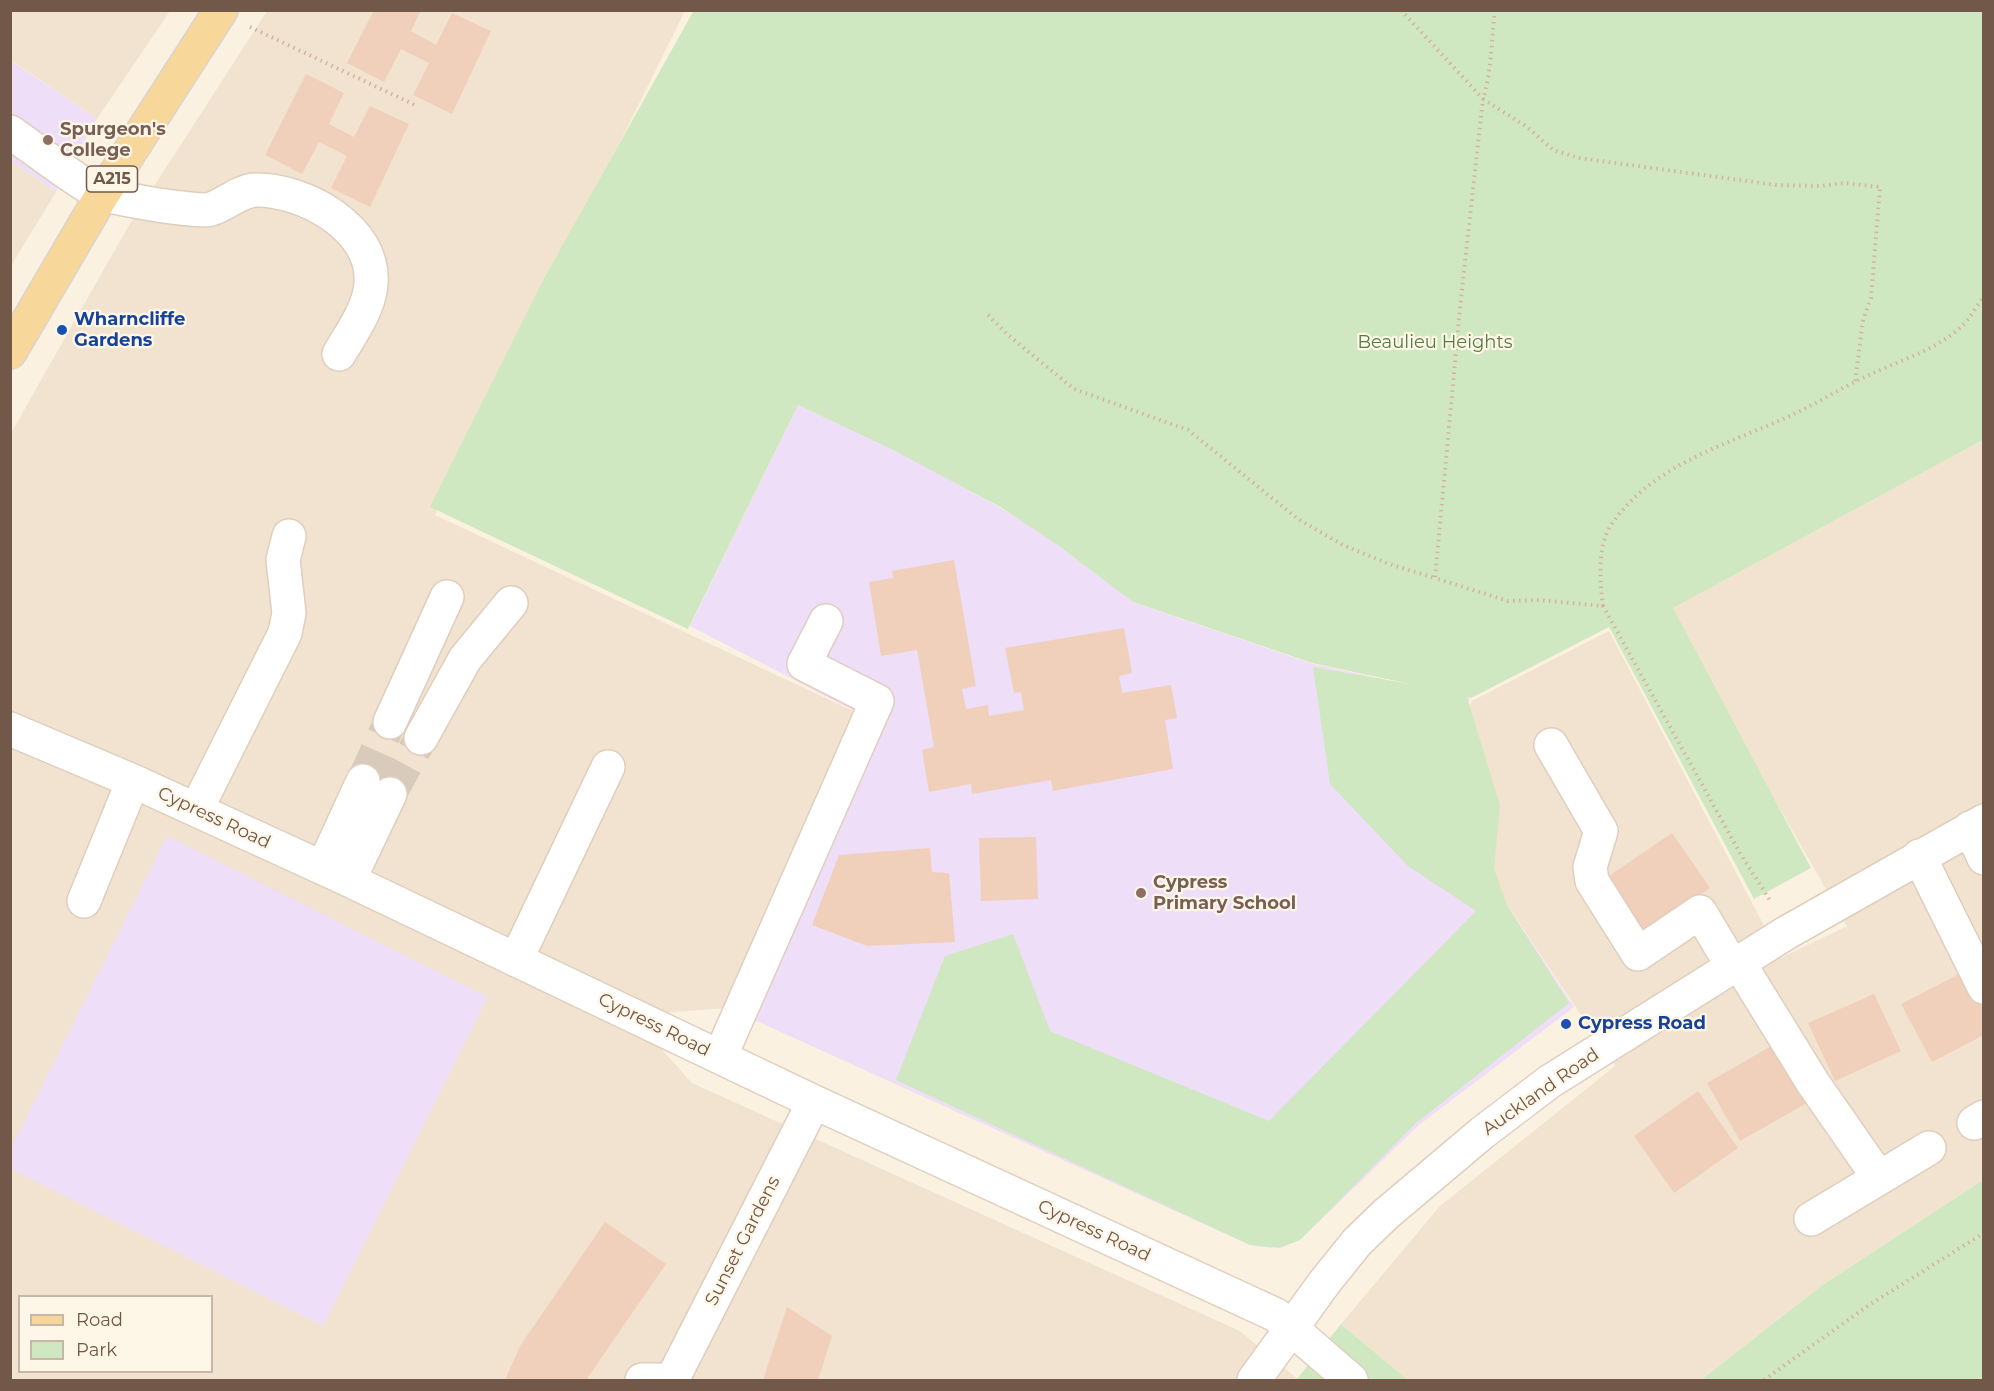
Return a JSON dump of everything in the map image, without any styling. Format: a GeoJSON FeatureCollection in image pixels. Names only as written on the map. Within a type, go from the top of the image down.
{"type":"FeatureCollection","features":[{"type":"Feature","properties":{"kind":"main road","name":"A215"},"geometry":{"type":"LineString","coordinates":[[10,352],[102,195],[220,11]]}},
{"type":"Feature","properties":{"kind":"street"},"geometry":{"type":"LineString","coordinates":[[10,132],[102,195],[208,210],[231,197],[253,190],[277,192],[300,198],[339,220],[358,240],[367,256],[372,283],[365,308],[339,354]]}},
{"type":"Feature","properties":{"kind":"street"},"geometry":{"type":"LineString","coordinates":[[196,810],[285,633],[288,613],[283,560],[289,536]]}},
{"type":"Feature","properties":{"kind":"street"},"geometry":{"type":"LineString","coordinates":[[390,722],[447,597]]}},
{"type":"Feature","properties":{"kind":"street"},"geometry":{"type":"LineString","coordinates":[[421,738],[465,659],[511,603]]}},
{"type":"Feature","properties":{"kind":"street"},"geometry":{"type":"LineString","coordinates":[[720,1057],[877,700],[804,664],[826,621]]}},
{"type":"Feature","properties":{"kind":"street","name":"Cypress Road"},"geometry":{"type":"LineString","coordinates":[[10,729],[134,781],[336,874],[814,1102],[1276,1315],[1351,1380]]}},
{"type":"Feature","properties":{"kind":"street"},"geometry":{"type":"LineString","coordinates":[[1551,745],[1601,831],[1590,867],[1592,881],[1638,954],[1700,912],[1879,1178]]}},
{"type":"Feature","properties":{"kind":"street"},"geometry":{"type":"LineString","coordinates":[[516,960],[608,767]]}},
{"type":"Feature","properties":{"kind":"street"},"geometry":{"type":"LineString","coordinates":[[84,901],[134,781]]}},
{"type":"Feature","properties":{"kind":"street"},"geometry":{"type":"LineString","coordinates":[[336,874],[377,788]]}},
{"type":"Feature","properties":{"kind":"street"},"geometry":{"type":"LineString","coordinates":[[1977,824],[1983,858]]}},
{"type":"Feature","properties":{"kind":"street","name":"Auckland Road"},"geometry":{"type":"LineString","coordinates":[[1254,1380],[1324,1283],[1357,1242],[1482,1133],[1549,1082],[1786,933],[1977,824]]}},
{"type":"Feature","properties":{"kind":"street"},"geometry":{"type":"LineString","coordinates":[[1919,856],[1983,987]]}},
{"type":"Feature","properties":{"kind":"street","name":"Sunset Gardens"},"geometry":{"type":"LineString","coordinates":[[642,1380],[671,1380],[814,1102]]}},
{"type":"Feature","properties":{"kind":"street"},"geometry":{"type":"LineString","coordinates":[[1811,1219],[1929,1148]]}},
{"type":"Feature","properties":{"kind":"path"},"geometry":{"type":"LineString","coordinates":[[1401,10],[1484,99],[1527,127],[1553,150],[1579,158],[1776,185],[1820,186],[1844,183],[1880,187],[1871,298],[1863,320],[1855,382]]}},
{"type":"Feature","properties":{"kind":"path"},"geometry":{"type":"LineString","coordinates":[[1435,578],[1461,298],[1484,99],[1491,73],[1490,47],[1495,10]]}},
{"type":"Feature","properties":{"kind":"path"},"geometry":{"type":"LineString","coordinates":[[220,11],[417,106]]}},
{"type":"Feature","properties":{"kind":"path"},"geometry":{"type":"LineString","coordinates":[[1786,933],[1604,606],[1600,584],[1603,550],[1610,527],[1653,481],[1682,463],[1798,412],[1855,382],[1937,344],[1964,324],[1983,297]]}},
{"type":"Feature","properties":{"kind":"path"},"geometry":{"type":"LineString","coordinates":[[988,315],[1008,335],[1074,389],[1188,429],[1298,519],[1343,545],[1389,564],[1508,601],[1539,600],[1604,606]]}},
{"type":"Feature","properties":{"kind":"path"},"geometry":{"type":"LineString","coordinates":[[1764,1380],[1869,1305],[1983,1233]]}},
{"type":"Feature","properties":{"kind":"shaded area"},"geometry":{"type":"Polygon","coordinates":[[[10,11],[170,11],[97,119],[11,60],[10,11]]]}},
{"type":"Feature","properties":{"kind":"shaded area"},"geometry":{"type":"Polygon","coordinates":[[[267,11],[685,11],[435,515],[866,717],[727,1008],[631,1015],[692,1083],[1240,1331],[1299,1380],[11,1380],[11,433],[129,225],[267,11]]]}},
{"type":"Feature","properties":{"kind":"shaded area","name":"Spurgeon's College"},"geometry":{"type":"Polygon","coordinates":[[[10,60],[97,119],[56,192],[11,161],[10,60]]]}},
{"type":"Feature","properties":{"kind":"shaded area"},"geometry":{"type":"Polygon","coordinates":[[[11,161],[56,192],[11,266],[11,161]]]}},
{"type":"Feature","properties":{"kind":"shaded area","name":"Cypress Primary School"},"geometry":{"type":"Polygon","coordinates":[[[798,405],[914,460],[1029,524],[1135,603],[1313,664],[1470,698],[1424,779],[1574,1007],[1419,1125],[1300,1240],[1271,1248],[1250,1245],[739,1013],[866,717],[690,626],[798,405]]]}},
{"type":"Feature","properties":{"kind":"shaded area"},"geometry":{"type":"Polygon","coordinates":[[[1983,440],[1983,1180],[1821,1286],[1701,1380],[1408,1380],[1341,1324],[1440,1206],[1615,1066],[1423,779],[1472,701],[1609,631],[1781,958],[1847,926],[1667,611],[1983,440]]]}},
{"type":"Feature","properties":{"kind":"shaded area"},"geometry":{"type":"Polygon","coordinates":[[[167,836],[488,997],[323,1326],[11,1169],[11,1148],[167,836]]]}},
{"type":"Feature","properties":{"kind":"green space","name":"Beaulieu Heights"},"geometry":{"type":"Polygon","coordinates":[[[694,10],[1983,11],[1983,440],[1673,608],[1811,868],[1754,899],[1609,627],[1471,698],[1467,697],[1500,805],[1494,869],[1507,905],[1569,1003],[1416,1123],[1300,1240],[1280,1248],[1250,1245],[896,1080],[945,956],[1013,934],[1050,1031],[1269,1121],[1476,911],[1408,866],[1330,784],[1313,667],[1410,684],[1312,663],[1133,602],[1056,544],[1002,508],[895,451],[798,405],[688,629],[430,507],[541,284],[694,10]]]}},
{"type":"Feature","properties":{"kind":"green space"},"geometry":{"type":"Polygon","coordinates":[[[1983,1180],[1983,1380],[1701,1380],[1821,1286],[1983,1180]]]}},
{"type":"Feature","properties":{"kind":"green space"},"geometry":{"type":"Polygon","coordinates":[[[1341,1324],[1408,1380],[1297,1379],[1341,1324]]]}},
{"type":"Feature","properties":{"kind":"building"},"geometry":{"type":"Polygon","coordinates":[[[374,10],[421,10],[411,31],[436,45],[452,13],[491,31],[452,114],[413,95],[429,63],[401,49],[384,82],[347,63],[374,10]]]}},
{"type":"Feature","properties":{"kind":"building"},"geometry":{"type":"Polygon","coordinates":[[[306,74],[344,93],[329,124],[354,137],[370,106],[409,124],[370,207],[331,188],[347,156],[319,142],[302,174],[265,155],[306,74]]]}},
{"type":"Feature","properties":{"kind":"building"},"geometry":{"type":"Polygon","coordinates":[[[954,560],[976,686],[962,689],[966,709],[988,705],[989,716],[1024,710],[1021,692],[1014,693],[1005,648],[1124,628],[1132,673],[1119,676],[1122,693],[1171,685],[1177,718],[1165,720],[1173,769],[1053,791],[1051,780],[972,794],[971,784],[929,792],[922,750],[934,747],[917,650],[881,656],[869,582],[893,578],[892,571],[954,560]]]}},
{"type":"Feature","properties":{"kind":"building"},"geometry":{"type":"Polygon","coordinates":[[[1672,833],[1710,888],[1638,938],[1600,882],[1672,833]]]}},
{"type":"Feature","properties":{"kind":"building"},"geometry":{"type":"Polygon","coordinates":[[[1036,837],[1038,899],[981,901],[979,838],[1036,837]]]}},
{"type":"Feature","properties":{"kind":"building"},"geometry":{"type":"Polygon","coordinates":[[[930,848],[932,872],[949,873],[955,942],[867,946],[812,925],[839,855],[930,848]]]}},
{"type":"Feature","properties":{"kind":"building"},"geometry":{"type":"Polygon","coordinates":[[[1963,972],[1984,1011],[1984,1035],[1932,1062],[1901,1004],[1963,972]]]}},
{"type":"Feature","properties":{"kind":"building"},"geometry":{"type":"Polygon","coordinates":[[[1874,994],[1901,1051],[1835,1081],[1808,1023],[1874,994]]]}},
{"type":"Feature","properties":{"kind":"building"},"geometry":{"type":"Polygon","coordinates":[[[1773,1045],[1807,1103],[1740,1141],[1707,1083],[1773,1045]]]}},
{"type":"Feature","properties":{"kind":"building"},"geometry":{"type":"Polygon","coordinates":[[[1698,1091],[1738,1148],[1674,1193],[1634,1136],[1698,1091]]]}},
{"type":"Feature","properties":{"kind":"building"},"geometry":{"type":"Polygon","coordinates":[[[605,1222],[666,1264],[586,1380],[505,1380],[520,1346],[605,1222]]]}},
{"type":"Feature","properties":{"kind":"building"},"geometry":{"type":"Polygon","coordinates":[[[787,1307],[832,1336],[818,1380],[763,1380],[787,1307]]]}},
{"type":"Feature","properties":{"kind":"tunnel"},"geometry":{"type":"LineString","coordinates":[[363,781],[390,722]]}},
{"type":"Feature","properties":{"kind":"tunnel"},"geometry":{"type":"LineString","coordinates":[[390,794],[421,738]]}},
{"type":"Feature","properties":{"kind":"place","name":"Spurgeon's College"},"geometry":{"type":"Point","coordinates":[48,140]}},
{"type":"Feature","properties":{"kind":"place","name":"Wharncliffe Gardens"},"geometry":{"type":"Point","coordinates":[62,330]}},
{"type":"Feature","properties":{"kind":"place","name":"Cypress Primary School"},"geometry":{"type":"Point","coordinates":[1141,893]}},
{"type":"Feature","properties":{"kind":"place","name":"Cypress Road"},"geometry":{"type":"Point","coordinates":[1566,1024]}}]}
